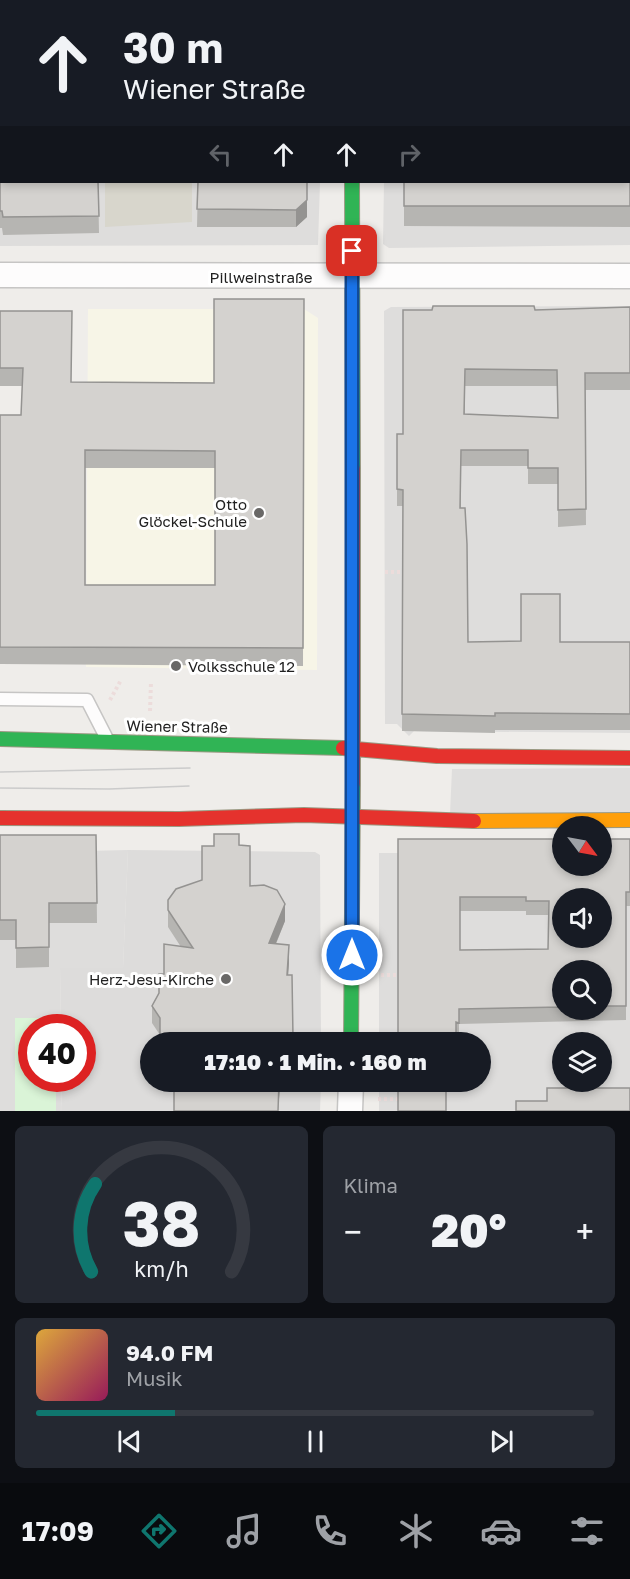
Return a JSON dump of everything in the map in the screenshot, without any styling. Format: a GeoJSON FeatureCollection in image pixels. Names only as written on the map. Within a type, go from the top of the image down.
{"type":"FeatureCollection","features":[{"type":"Feature","properties":{"kind":"main road"},"geometry":{"type":"LineString","coordinates":[[351,1032],[354,749],[352,183]]}},
{"type":"Feature","properties":{"kind":"main road","name":"Wiener Straße"},"geometry":{"type":"LineString","coordinates":[[0,739],[354,749],[437,756],[630,758]]}},
{"type":"Feature","properties":{"kind":"main road"},"geometry":{"type":"LineString","coordinates":[[0,818],[179,819],[304,815],[431,821],[630,820]]}},
{"type":"Feature","properties":{"kind":"street","name":"Pillweinstraße"},"geometry":{"type":"LineString","coordinates":[[0,275],[630,276]]}},
{"type":"Feature","properties":{"kind":"street"},"geometry":{"type":"LineString","coordinates":[[351,1092],[351,1111]]}},
{"type":"Feature","properties":{"kind":"lane"},"geometry":{"type":"LineString","coordinates":[[0,699],[87,700],[108,741]]}},
{"type":"Feature","properties":{"kind":"path"},"geometry":{"type":"LineString","coordinates":[[378,572],[402,572]]}},
{"type":"Feature","properties":{"kind":"path"},"geometry":{"type":"LineString","coordinates":[[150,721],[152,682]]}},
{"type":"Feature","properties":{"kind":"path"},"geometry":{"type":"LineString","coordinates":[[375,975],[398,975]]}},
{"type":"Feature","properties":{"kind":"path"},"geometry":{"type":"LineString","coordinates":[[374,1099],[398,1100]]}},
{"type":"Feature","properties":{"kind":"shaded area"},"geometry":{"type":"Polygon","coordinates":[[[0,183],[320,183],[318,245],[0,246],[0,183]]]}},
{"type":"Feature","properties":{"kind":"shaded area"},"geometry":{"type":"Polygon","coordinates":[[[105,183],[192,183],[192,222],[105,227],[105,183]]]}},
{"type":"Feature","properties":{"kind":"shaded area"},"geometry":{"type":"Polygon","coordinates":[[[384,183],[630,183],[630,245],[389,248],[383,244],[384,183]]]}},
{"type":"Feature","properties":{"kind":"shaded area"},"geometry":{"type":"Polygon","coordinates":[[[630,306],[630,733],[414,731],[409,736],[397,724],[385,724],[384,311],[391,307],[630,306]]]}},
{"type":"Feature","properties":{"kind":"shaded area"},"geometry":{"type":"Polygon","coordinates":[[[88,309],[304,309],[318,318],[317,670],[86,667],[88,309]]]}},
{"type":"Feature","properties":{"kind":"shaded area"},"geometry":{"type":"Polygon","coordinates":[[[630,768],[630,813],[450,814],[452,769],[630,768]]]}},
{"type":"Feature","properties":{"kind":"shaded area"},"geometry":{"type":"Polygon","coordinates":[[[128,850],[123,968],[60,968],[61,1014],[18,1014],[18,1092],[61,1092],[62,1111],[0,1111],[0,853],[128,850]]]}},
{"type":"Feature","properties":{"kind":"shaded area"},"geometry":{"type":"Polygon","coordinates":[[[128,850],[315,852],[320,855],[321,1032],[140,1032],[140,1092],[321,1092],[320,1111],[62,1111],[61,1092],[96,1092],[96,1014],[61,1014],[60,968],[123,968],[128,850]]]}},
{"type":"Feature","properties":{"kind":"shaded area"},"geometry":{"type":"Polygon","coordinates":[[[379,853],[552,853],[552,876],[612,876],[612,861],[630,853],[630,1111],[379,1111],[379,1092],[491,1092],[491,1032],[379,1032],[379,853]]]}},
{"type":"Feature","properties":{"kind":"green space"},"geometry":{"type":"Polygon","coordinates":[[[15,1018],[18,1018],[18,1092],[56,1092],[56,1111],[15,1111],[15,1018]]]}},
{"type":"Feature","properties":{"kind":"building"},"geometry":{"type":"Polygon","coordinates":[[[0,183],[98,183],[99,216],[3,217],[0,211],[0,183]]]}},
{"type":"Feature","properties":{"kind":"building"},"geometry":{"type":"Polygon","coordinates":[[[198,183],[307,183],[307,200],[296,210],[197,209],[198,183]]]}},
{"type":"Feature","properties":{"kind":"building"},"geometry":{"type":"Polygon","coordinates":[[[404,183],[630,183],[630,206],[404,206],[404,183]]]}},
{"type":"Feature","properties":{"kind":"building"},"geometry":{"type":"Polygon","coordinates":[[[214,299],[304,299],[303,648],[0,647],[0,415],[21,415],[23,368],[0,368],[0,311],[72,311],[71,382],[214,383],[214,299]],[[85,450],[85,585],[215,585],[215,451],[85,450]]]}},
{"type":"Feature","properties":{"kind":"building"},"geometry":{"type":"Polygon","coordinates":[[[433,306],[534,306],[535,310],[630,307],[630,373],[585,373],[586,509],[558,510],[558,468],[528,468],[528,450],[461,450],[460,508],[465,508],[468,642],[521,641],[521,594],[560,594],[560,642],[630,642],[630,714],[495,713],[495,716],[402,714],[403,490],[397,489],[397,434],[403,434],[403,310],[432,310],[433,306]],[[465,369],[464,414],[558,418],[557,370],[465,369]]]}},
{"type":"Feature","properties":{"kind":"building","name":"Herz-Jesu-Kirche"},"geometry":{"type":"Polygon","coordinates":[[[214,834],[239,834],[239,845],[250,846],[250,886],[264,885],[277,890],[285,904],[269,943],[289,945],[287,975],[292,975],[293,1032],[160,1032],[160,1018],[152,1006],[159,993],[159,974],[164,974],[164,944],[193,948],[168,910],[168,900],[176,889],[202,880],[202,846],[214,846],[214,834]]]}},
{"type":"Feature","properties":{"kind":"building"},"geometry":{"type":"Polygon","coordinates":[[[0,835],[96,835],[97,903],[49,903],[49,947],[16,948],[16,920],[0,920],[0,835]]]}},
{"type":"Feature","properties":{"kind":"building"},"geometry":{"type":"Polygon","coordinates":[[[398,839],[552,839],[552,876],[612,876],[612,839],[630,839],[630,892],[626,892],[626,1006],[612,1006],[612,960],[552,960],[552,1007],[459,1009],[459,1023],[456,1022],[456,1032],[398,1032],[398,839]],[[460,897],[460,950],[548,949],[549,901],[526,901],[526,897],[460,897]]]}},
{"type":"Feature","properties":{"kind":"building"},"geometry":{"type":"Polygon","coordinates":[[[547,1088],[552,1088],[552,1092],[612,1092],[612,1088],[630,1088],[630,1111],[516,1111],[516,1101],[547,1101],[547,1088]]]}},
{"type":"Feature","properties":{"kind":"building"},"geometry":{"type":"Polygon","coordinates":[[[174,1092],[279,1092],[278,1111],[174,1111],[174,1092]]]}},
{"type":"Feature","properties":{"kind":"building"},"geometry":{"type":"Polygon","coordinates":[[[398,1092],[446,1092],[446,1111],[398,1111],[398,1092]]]}},
{"type":"Feature","properties":{"kind":"tram line"},"geometry":{"type":"LineString","coordinates":[[0,772],[190,768]]}},
{"type":"Feature","properties":{"kind":"tram line"},"geometry":{"type":"LineString","coordinates":[[0,788],[109,789],[189,786]]}},
{"type":"Feature","properties":{"kind":"traffic: fast"},"geometry":{"type":"LineString","coordinates":[[352,183],[353,469]]}},
{"type":"Feature","properties":{"kind":"traffic: fast"},"geometry":{"type":"LineString","coordinates":[[0,739],[343,748]]}},
{"type":"Feature","properties":{"kind":"traffic: fast"},"geometry":{"type":"LineString","coordinates":[[351,1032],[353,783]]}},
{"type":"Feature","properties":{"kind":"traffic: slow"},"geometry":{"type":"LineString","coordinates":[[474,821],[630,820]]}},
{"type":"Feature","properties":{"kind":"traffic: jam"},"geometry":{"type":"LineString","coordinates":[[353,469],[353,783]]}},
{"type":"Feature","properties":{"kind":"traffic: jam"},"geometry":{"type":"LineString","coordinates":[[343,748],[437,756],[630,758]]}},
{"type":"Feature","properties":{"kind":"traffic: jam"},"geometry":{"type":"LineString","coordinates":[[0,818],[179,819],[304,815],[474,821]]}},
{"type":"Feature","properties":{"kind":"place","name":"Otto Glöckel-Schule"},"geometry":{"type":"Point","coordinates":[259,513]}},
{"type":"Feature","properties":{"kind":"place","name":"Volksschule 12"},"geometry":{"type":"Point","coordinates":[176,666]}},
{"type":"Feature","properties":{"kind":"place","name":"Herz-Jesu-Kirche"},"geometry":{"type":"Point","coordinates":[226,979]}},
{"type":"Feature","properties":{"kind":"route"},"geometry":{"type":"LineString","coordinates":[[352,251],[354,724],[352,955]]}}]}
